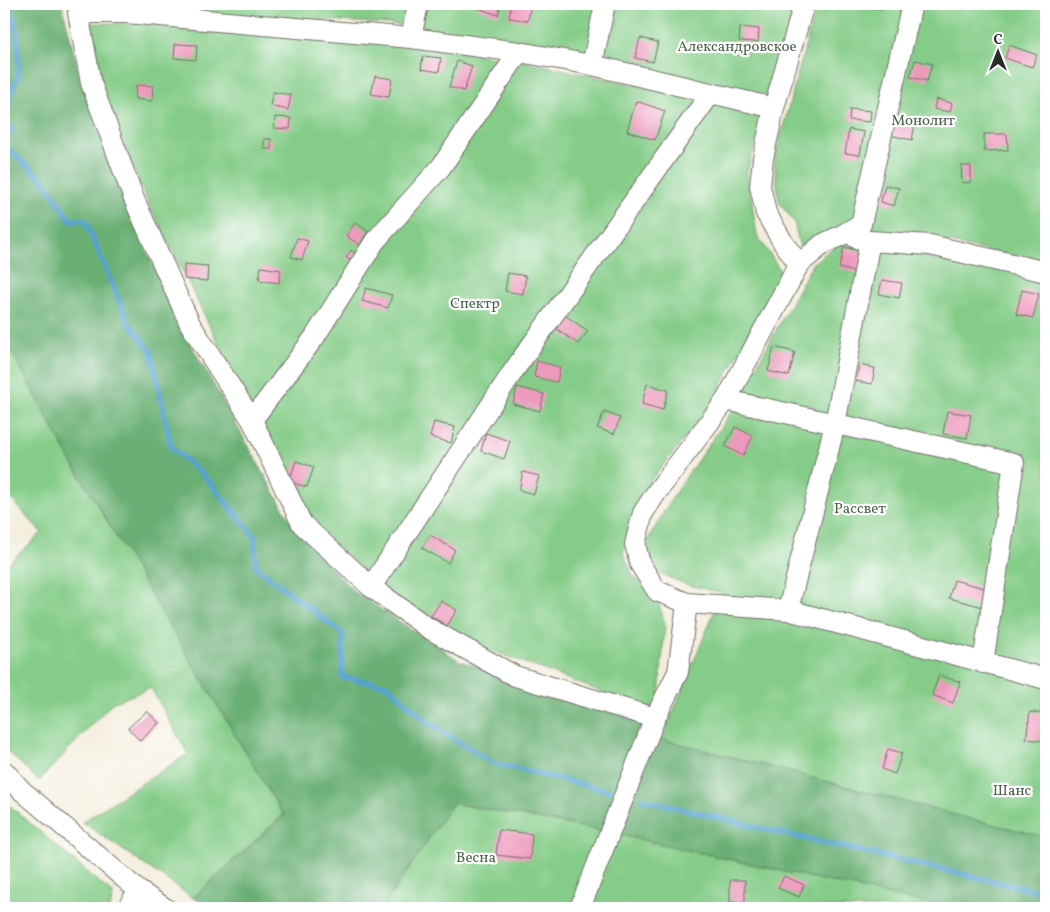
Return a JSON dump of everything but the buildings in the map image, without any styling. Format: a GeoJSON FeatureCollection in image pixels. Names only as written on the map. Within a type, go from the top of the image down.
{"type":"FeatureCollection","features":[{"type":"Feature","properties":{"kind":"street"},"geometry":{"type":"LineString","coordinates":[[411,38],[418,4]]}},
{"type":"Feature","properties":{"kind":"street"},"geometry":{"type":"LineString","coordinates":[[592,65],[605,4]]}},
{"type":"Feature","properties":{"kind":"street"},"geometry":{"type":"LineString","coordinates":[[800,264],[784,244],[766,213],[760,186],[763,158],[774,108],[804,4]]}},
{"type":"Feature","properties":{"kind":"street"},"geometry":{"type":"LineString","coordinates":[[912,4],[861,224],[823,244],[800,264],[726,400],[643,513],[635,544],[640,564],[657,591],[687,603],[788,610],[1046,679]]}},
{"type":"Feature","properties":{"kind":"street"},"geometry":{"type":"LineString","coordinates":[[655,718],[515,676],[428,628],[371,587],[302,524],[252,420],[190,324],[134,199],[90,83],[77,9],[411,38],[519,52],[592,65],[774,108]]}},
{"type":"Feature","properties":{"kind":"street"},"geometry":{"type":"LineString","coordinates":[[252,420],[314,338],[375,241],[441,167],[519,52]]}},
{"type":"Feature","properties":{"kind":"street"},"geometry":{"type":"LineString","coordinates":[[371,587],[514,370],[711,93]]}},
{"type":"Feature","properties":{"kind":"street"},"geometry":{"type":"LineString","coordinates":[[842,235],[870,241],[930,246],[1046,272]]}},
{"type":"Feature","properties":{"kind":"street"},"geometry":{"type":"LineString","coordinates":[[788,610],[834,424],[870,241]]}},
{"type":"Feature","properties":{"kind":"street"},"geometry":{"type":"LineString","coordinates":[[726,400],[1014,463],[983,663]]}},
{"type":"Feature","properties":{"kind":"street"},"geometry":{"type":"LineString","coordinates":[[580,908],[655,718],[678,672],[687,603]]}},
{"type":"Feature","properties":{"kind":"street"},"geometry":{"type":"LineString","coordinates":[[4,771],[20,789],[139,891],[165,908]]}},
{"type":"Feature","properties":{"kind":"street"},"geometry":{"type":"LineString","coordinates":[[127,908],[139,891]]}},
{"type":"Feature","properties":{"kind":"green space"},"geometry":{"type":"Polygon","coordinates":[[[4,4],[62,4],[81,83],[123,199],[181,327],[295,529],[353,591],[460,661],[648,723],[645,738],[662,739],[1046,837],[1046,908],[948,908],[598,830],[453,803],[382,908],[215,908],[193,898],[285,814],[282,813],[70,459],[4,338],[4,4]]]}},
{"type":"Feature","properties":{"kind":"green space","name":"Александровское"},"geometry":{"type":"Polygon","coordinates":[[[82,4],[795,4],[771,100],[679,78],[408,25],[161,11],[82,4]]]}},
{"type":"Feature","properties":{"kind":"green space","name":"Монолит"},"geometry":{"type":"Polygon","coordinates":[[[817,4],[1046,4],[1046,263],[931,239],[839,227],[802,255],[794,222],[779,202],[774,160],[817,4]]]}},
{"type":"Feature","properties":{"kind":"green space","name":"Спектр"},"geometry":{"type":"Polygon","coordinates":[[[90,23],[152,24],[409,43],[528,62],[765,113],[747,172],[757,235],[782,273],[710,406],[649,483],[623,553],[633,576],[656,595],[665,623],[659,696],[655,710],[445,633],[372,580],[304,515],[143,192],[98,83],[90,23]]]}},
{"type":"Feature","properties":{"kind":"green space","name":"Рассвет"},"geometry":{"type":"Polygon","coordinates":[[[839,243],[1046,276],[1046,837],[662,739],[722,593],[688,585],[656,572],[646,543],[675,493],[730,414],[813,263],[839,243]]]}},
{"type":"Feature","properties":{"kind":"green space"},"geometry":{"type":"Polygon","coordinates":[[[4,338],[70,459],[282,813],[285,813],[193,898],[82,822],[188,754],[151,688],[112,703],[39,781],[4,748],[4,567],[42,533],[4,491],[4,338]]]}},
{"type":"Feature","properties":{"kind":"green space"},"geometry":{"type":"Polygon","coordinates":[[[4,801],[113,894],[110,908],[4,908],[4,801]]]}},
{"type":"Feature","properties":{"kind":"green space","name":"Весна"},"geometry":{"type":"Polygon","coordinates":[[[453,803],[598,830],[948,908],[382,908],[453,803]]]}},
{"type":"Feature","properties":{"kind":"waterway"},"geometry":{"type":"LineString","coordinates":[[4,139],[12,129],[4,116],[19,71],[17,35],[10,4]]}},
{"type":"Feature","properties":{"kind":"waterway"},"geometry":{"type":"LineString","coordinates":[[4,145],[45,182],[70,220],[85,220],[128,322],[151,351],[171,447],[206,478],[254,536],[256,567],[343,634],[342,677],[387,685],[428,723],[493,763],[610,791]]}},
{"type":"Feature","properties":{"kind":"waterway"},"geometry":{"type":"LineString","coordinates":[[642,799],[802,838],[1046,893]]}},
{"type":"Feature","properties":{"kind":"park label","name":"Шанс"},"geometry":{"type":"Point","coordinates":[1012,791]}}]}
